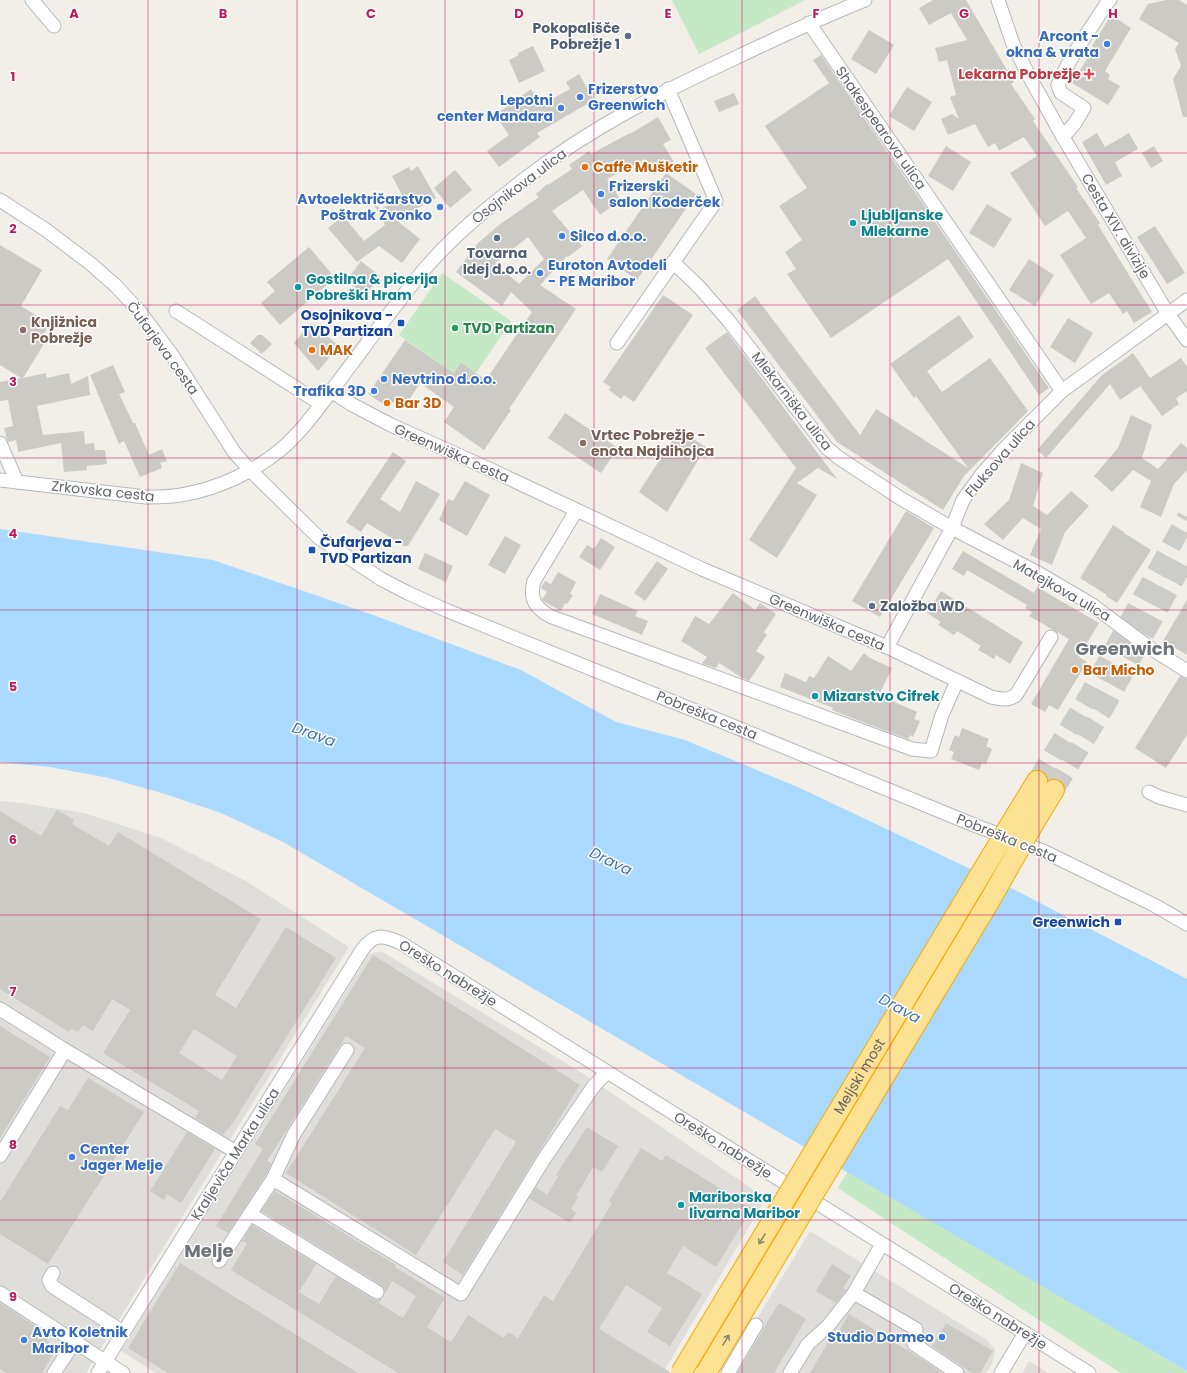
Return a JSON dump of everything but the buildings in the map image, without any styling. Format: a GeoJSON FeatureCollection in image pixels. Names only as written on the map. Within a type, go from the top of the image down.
{"type":"FeatureCollection","features":[{"type":"Feature","properties":{"kind":"highway","name":"Meljski most"},"geometry":{"type":"LineString","coordinates":[[681,1373],[1045,785]]}},
{"type":"Feature","properties":{"kind":"highway","name":"Meljski most"},"geometry":{"type":"LineString","coordinates":[[706,1373],[990,900],[1027,816]]}},
{"type":"Feature","properties":{"kind":"street"},"geometry":{"type":"LineString","coordinates":[[32,0],[54,26]]}},
{"type":"Feature","properties":{"kind":"street","name":"Osojnikova ulica"},"geometry":{"type":"LineString","coordinates":[[250,470],[279,451],[300,431],[406,291],[458,233],[514,188],[555,157],[600,128],[668,89],[809,23],[865,0]]}},
{"type":"Feature","properties":{"kind":"street","name":"Cesta XIV. divizije"},"geometry":{"type":"LineString","coordinates":[[998,0],[1013,44],[1063,137],[1168,314],[1187,340]]}},
{"type":"Feature","properties":{"kind":"street"},"geometry":{"type":"LineString","coordinates":[[1063,137],[1075,123],[1084,108],[1061,94],[1058,85],[1061,77],[1081,44],[1110,0]]}},
{"type":"Feature","properties":{"kind":"street","name":"Shakespearova ulica"},"geometry":{"type":"LineString","coordinates":[[809,23],[1062,391]]}},
{"type":"Feature","properties":{"kind":"street"},"geometry":{"type":"LineString","coordinates":[[617,343],[716,201],[668,89]]}},
{"type":"Feature","properties":{"kind":"street","name":"Čufarjeva cesta"},"geometry":{"type":"LineString","coordinates":[[0,200],[46,230],[91,264],[116,286],[140,312],[172,355],[234,452],[250,470]]}},
{"type":"Feature","properties":{"kind":"street","name":"Mlekarniška ulica"},"geometry":{"type":"LineString","coordinates":[[673,262],[699,287],[728,320],[827,448],[851,467],[952,528]]}},
{"type":"Feature","properties":{"kind":"street"},"geometry":{"type":"LineString","coordinates":[[1168,314],[1187,300]]}},
{"type":"Feature","properties":{"kind":"street"},"geometry":{"type":"LineString","coordinates":[[176,311],[321,404]]}},
{"type":"Feature","properties":{"kind":"street","name":"Fluksova ulica"},"geometry":{"type":"LineString","coordinates":[[887,647],[952,528],[963,500],[982,474],[1004,449],[1062,391],[1168,314]]}},
{"type":"Feature","properties":{"kind":"street","name":"Greenwiška cesta"},"geometry":{"type":"LineString","coordinates":[[331,391],[391,426],[487,468],[702,569],[887,647],[991,698],[1008,699],[1013,698],[1016,695],[1051,637]]}},
{"type":"Feature","properties":{"kind":"street"},"geometry":{"type":"LineString","coordinates":[[0,443],[17,482]]}},
{"type":"Feature","properties":{"kind":"street","name":"Zrkovska cesta"},"geometry":{"type":"LineString","coordinates":[[0,480],[146,497],[186,494],[218,485],[250,470]]}},
{"type":"Feature","properties":{"kind":"street","name":"Pobreška cesta"},"geometry":{"type":"LineString","coordinates":[[250,470],[319,538],[381,579],[408,594],[448,612],[1076,866],[1154,905],[1187,924]]}},
{"type":"Feature","properties":{"kind":"street"},"geometry":{"type":"LineString","coordinates":[[576,511],[534,581],[532,590],[536,605],[543,612],[559,620],[912,748],[931,751],[942,715],[957,681]]}},
{"type":"Feature","properties":{"kind":"street","name":"Matejkova ulica"},"geometry":{"type":"LineString","coordinates":[[952,528],[1038,573],[1091,604],[1147,646],[1187,671]]}},
{"type":"Feature","properties":{"kind":"street"},"geometry":{"type":"LineString","coordinates":[[1149,792],[1159,798],[1187,805]]}},
{"type":"Feature","properties":{"kind":"street","name":"Meljski most"},"geometry":{"type":"LineString","coordinates":[[801,1194],[1012,839]]}},
{"type":"Feature","properties":{"kind":"street","name":"Oreško nabrežje"},"geometry":{"type":"LineString","coordinates":[[375,938],[383,936],[400,943],[1089,1373]]}},
{"type":"Feature","properties":{"kind":"street","name":"Kraljeviča Marka ulica"},"geometry":{"type":"LineString","coordinates":[[98,1373],[362,950],[368,942],[375,938]]}},
{"type":"Feature","properties":{"kind":"street"},"geometry":{"type":"LineString","coordinates":[[0,1010],[64,1050],[236,1152]]}},
{"type":"Feature","properties":{"kind":"street"},"geometry":{"type":"LineString","coordinates":[[0,1156],[64,1050]]}},
{"type":"Feature","properties":{"kind":"street"},"geometry":{"type":"LineString","coordinates":[[219,1261],[272,1179],[294,1134],[347,1050]]}},
{"type":"Feature","properties":{"kind":"street"},"geometry":{"type":"LineString","coordinates":[[272,1179],[461,1294],[544,1159],[593,1087],[607,1072]]}},
{"type":"Feature","properties":{"kind":"street"},"geometry":{"type":"LineString","coordinates":[[250,1214],[376,1292]]}},
{"type":"Feature","properties":{"kind":"street"},"geometry":{"type":"LineString","coordinates":[[790,1373],[808,1344],[828,1326],[854,1293],[882,1244]]}},
{"type":"Feature","properties":{"kind":"street"},"geometry":{"type":"LineString","coordinates":[[53,1273],[49,1280],[52,1286],[123,1332]]}},
{"type":"Feature","properties":{"kind":"street"},"geometry":{"type":"LineString","coordinates":[[0,1293],[123,1373]]}},
{"type":"Feature","properties":{"kind":"street"},"geometry":{"type":"LineString","coordinates":[[854,1293],[916,1329],[914,1344],[953,1372]]}},
{"type":"Feature","properties":{"kind":"street"},"geometry":{"type":"LineString","coordinates":[[728,1373],[756,1325]]}},
{"type":"Feature","properties":{"kind":"street"},"geometry":{"type":"LineString","coordinates":[[1001,1373],[1024,1333]]}},
{"type":"Feature","properties":{"kind":"street"},"geometry":{"type":"LineString","coordinates":[[54,1373],[75,1341]]}},
{"type":"Feature","properties":{"kind":"shaded area"},"geometry":{"type":"Polygon","coordinates":[[[0,801],[84,813],[161,838],[246,881],[349,947],[86,1373],[0,1373],[0,801]]]}},
{"type":"Feature","properties":{"kind":"shaded area"},"geometry":{"type":"Polygon","coordinates":[[[381,951],[582,1073],[766,1198],[663,1373],[156,1373],[121,1351],[369,954],[381,951]]]}},
{"type":"Feature","properties":{"kind":"shaded area"},"geometry":{"type":"Polygon","coordinates":[[[810,1231],[985,1339],[995,1349],[992,1364],[986,1373],[724,1373],[810,1231]]]}},
{"type":"Feature","properties":{"kind":"shaded area"},"geometry":{"type":"Polygon","coordinates":[[[1029,1361],[1048,1373],[1022,1373],[1029,1361]]]}},
{"type":"Feature","properties":{"kind":"green space"},"geometry":{"type":"Polygon","coordinates":[[[672,0],[805,0],[699,54],[672,0]]]}},
{"type":"Feature","properties":{"kind":"green space","name":"TVD Partizan"},"geometry":{"type":"Polygon","coordinates":[[[442,273],[511,321],[476,373],[454,373],[399,335],[442,273]]]}},
{"type":"Feature","properties":{"kind":"green space"},"geometry":{"type":"Polygon","coordinates":[[[848,1171],[1187,1371],[1187,1373],[1121,1373],[838,1188],[848,1171]]]}},
{"type":"Feature","properties":{"kind":"water","name":"Drava"},"geometry":{"type":"Polygon","coordinates":[[[0,529],[213,560],[376,616],[521,670],[616,722],[685,740],[800,788],[1017,891],[1187,979],[1187,1371],[283,842],[221,813],[165,794],[109,778],[50,767],[0,762],[0,529]]]}},
{"type":"Feature","properties":{"kind":"tunnel"},"geometry":{"type":"LineString","coordinates":[[1037,781],[1088,697],[1187,517]]}},
{"type":"Feature","properties":{"kind":"tunnel"},"geometry":{"type":"LineString","coordinates":[[1054,790],[1104,708],[1187,556]]}},
{"type":"Feature","properties":{"kind":"place","name":"Pokopališče Pobrežje 1"},"geometry":{"type":"Point","coordinates":[628,36]}},
{"type":"Feature","properties":{"kind":"place","name":"Arcont - okna & vrata"},"geometry":{"type":"Point","coordinates":[1107,44]}},
{"type":"Feature","properties":{"kind":"place","name":"Lekarna Pobrežje"},"geometry":{"type":"Point","coordinates":[1089,74]}},
{"type":"Feature","properties":{"kind":"place","name":"Frizerstvo Greenwich"},"geometry":{"type":"Point","coordinates":[580,97]}},
{"type":"Feature","properties":{"kind":"place","name":"Lepotni center Mandara"},"geometry":{"type":"Point","coordinates":[561,108]}},
{"type":"Feature","properties":{"kind":"place","name":"Caffe Mušketir"},"geometry":{"type":"Point","coordinates":[585,167]}},
{"type":"Feature","properties":{"kind":"place","name":"Frizerski salon Koderček"},"geometry":{"type":"Point","coordinates":[601,194]}},
{"type":"Feature","properties":{"kind":"place","name":"Avtoelektričarstvo Poštrak Zvonko"},"geometry":{"type":"Point","coordinates":[440,207]}},
{"type":"Feature","properties":{"kind":"place","name":"Ljubljanske Mlekarne"},"geometry":{"type":"Point","coordinates":[853,223]}},
{"type":"Feature","properties":{"kind":"place","name":"Silco d.o.o."},"geometry":{"type":"Point","coordinates":[562,236]}},
{"type":"Feature","properties":{"kind":"place","name":"Tovarna Idej d.o.o."},"geometry":{"type":"Point","coordinates":[497,238]}},
{"type":"Feature","properties":{"kind":"place","name":"Euroton Avtodeli - PE Maribor"},"geometry":{"type":"Point","coordinates":[540,273]}},
{"type":"Feature","properties":{"kind":"place","name":"Gostilna & picerija Pobreški Hram"},"geometry":{"type":"Point","coordinates":[298,287]}},
{"type":"Feature","properties":{"kind":"place","name":"Osojnikova - TVD Partizan"},"geometry":{"type":"Point","coordinates":[401,323]}},
{"type":"Feature","properties":{"kind":"place","name":"TVD Partizan"},"geometry":{"type":"Point","coordinates":[455,328]}},
{"type":"Feature","properties":{"kind":"place","name":"Knjižnica Pobrežje"},"geometry":{"type":"Point","coordinates":[23,330]}},
{"type":"Feature","properties":{"kind":"place","name":"MAK"},"geometry":{"type":"Point","coordinates":[312,350]}},
{"type":"Feature","properties":{"kind":"place","name":"Nevtrino d.o.o."},"geometry":{"type":"Point","coordinates":[384,379]}},
{"type":"Feature","properties":{"kind":"place","name":"Trafika 3D"},"geometry":{"type":"Point","coordinates":[374,391]}},
{"type":"Feature","properties":{"kind":"place","name":"Bar 3D"},"geometry":{"type":"Point","coordinates":[387,403]}},
{"type":"Feature","properties":{"kind":"place","name":"Vrtec Pobrežje - enota Najdihojca"},"geometry":{"type":"Point","coordinates":[583,443]}},
{"type":"Feature","properties":{"kind":"place","name":"Čufarjeva - TVD Partizan"},"geometry":{"type":"Point","coordinates":[312,550]}},
{"type":"Feature","properties":{"kind":"place","name":"Založba WD"},"geometry":{"type":"Point","coordinates":[872,606]}},
{"type":"Feature","properties":{"kind":"place","name":"Bar Micho"},"geometry":{"type":"Point","coordinates":[1075,670]}},
{"type":"Feature","properties":{"kind":"place","name":"Mizarstvo Cifrek"},"geometry":{"type":"Point","coordinates":[815,696]}},
{"type":"Feature","properties":{"kind":"place","name":"Greenwich"},"geometry":{"type":"Point","coordinates":[1118,922]}},
{"type":"Feature","properties":{"kind":"place","name":"Center Jager Melje"},"geometry":{"type":"Point","coordinates":[72,1157]}},
{"type":"Feature","properties":{"kind":"place","name":"Mariborska livarna Maribor"},"geometry":{"type":"Point","coordinates":[681,1205]}},
{"type":"Feature","properties":{"kind":"place","name":"Studio Dormeo"},"geometry":{"type":"Point","coordinates":[942,1337]}},
{"type":"Feature","properties":{"kind":"place","name":"Avto Koletnik Maribor"},"geometry":{"type":"Point","coordinates":[24,1340]}},
{"type":"Feature","properties":{"kind":"district","name":"Greenwich"},"geometry":{"type":"Point","coordinates":[1125,648]}},
{"type":"Feature","properties":{"kind":"district","name":"Melje"},"geometry":{"type":"Point","coordinates":[209,1250]}}]}
